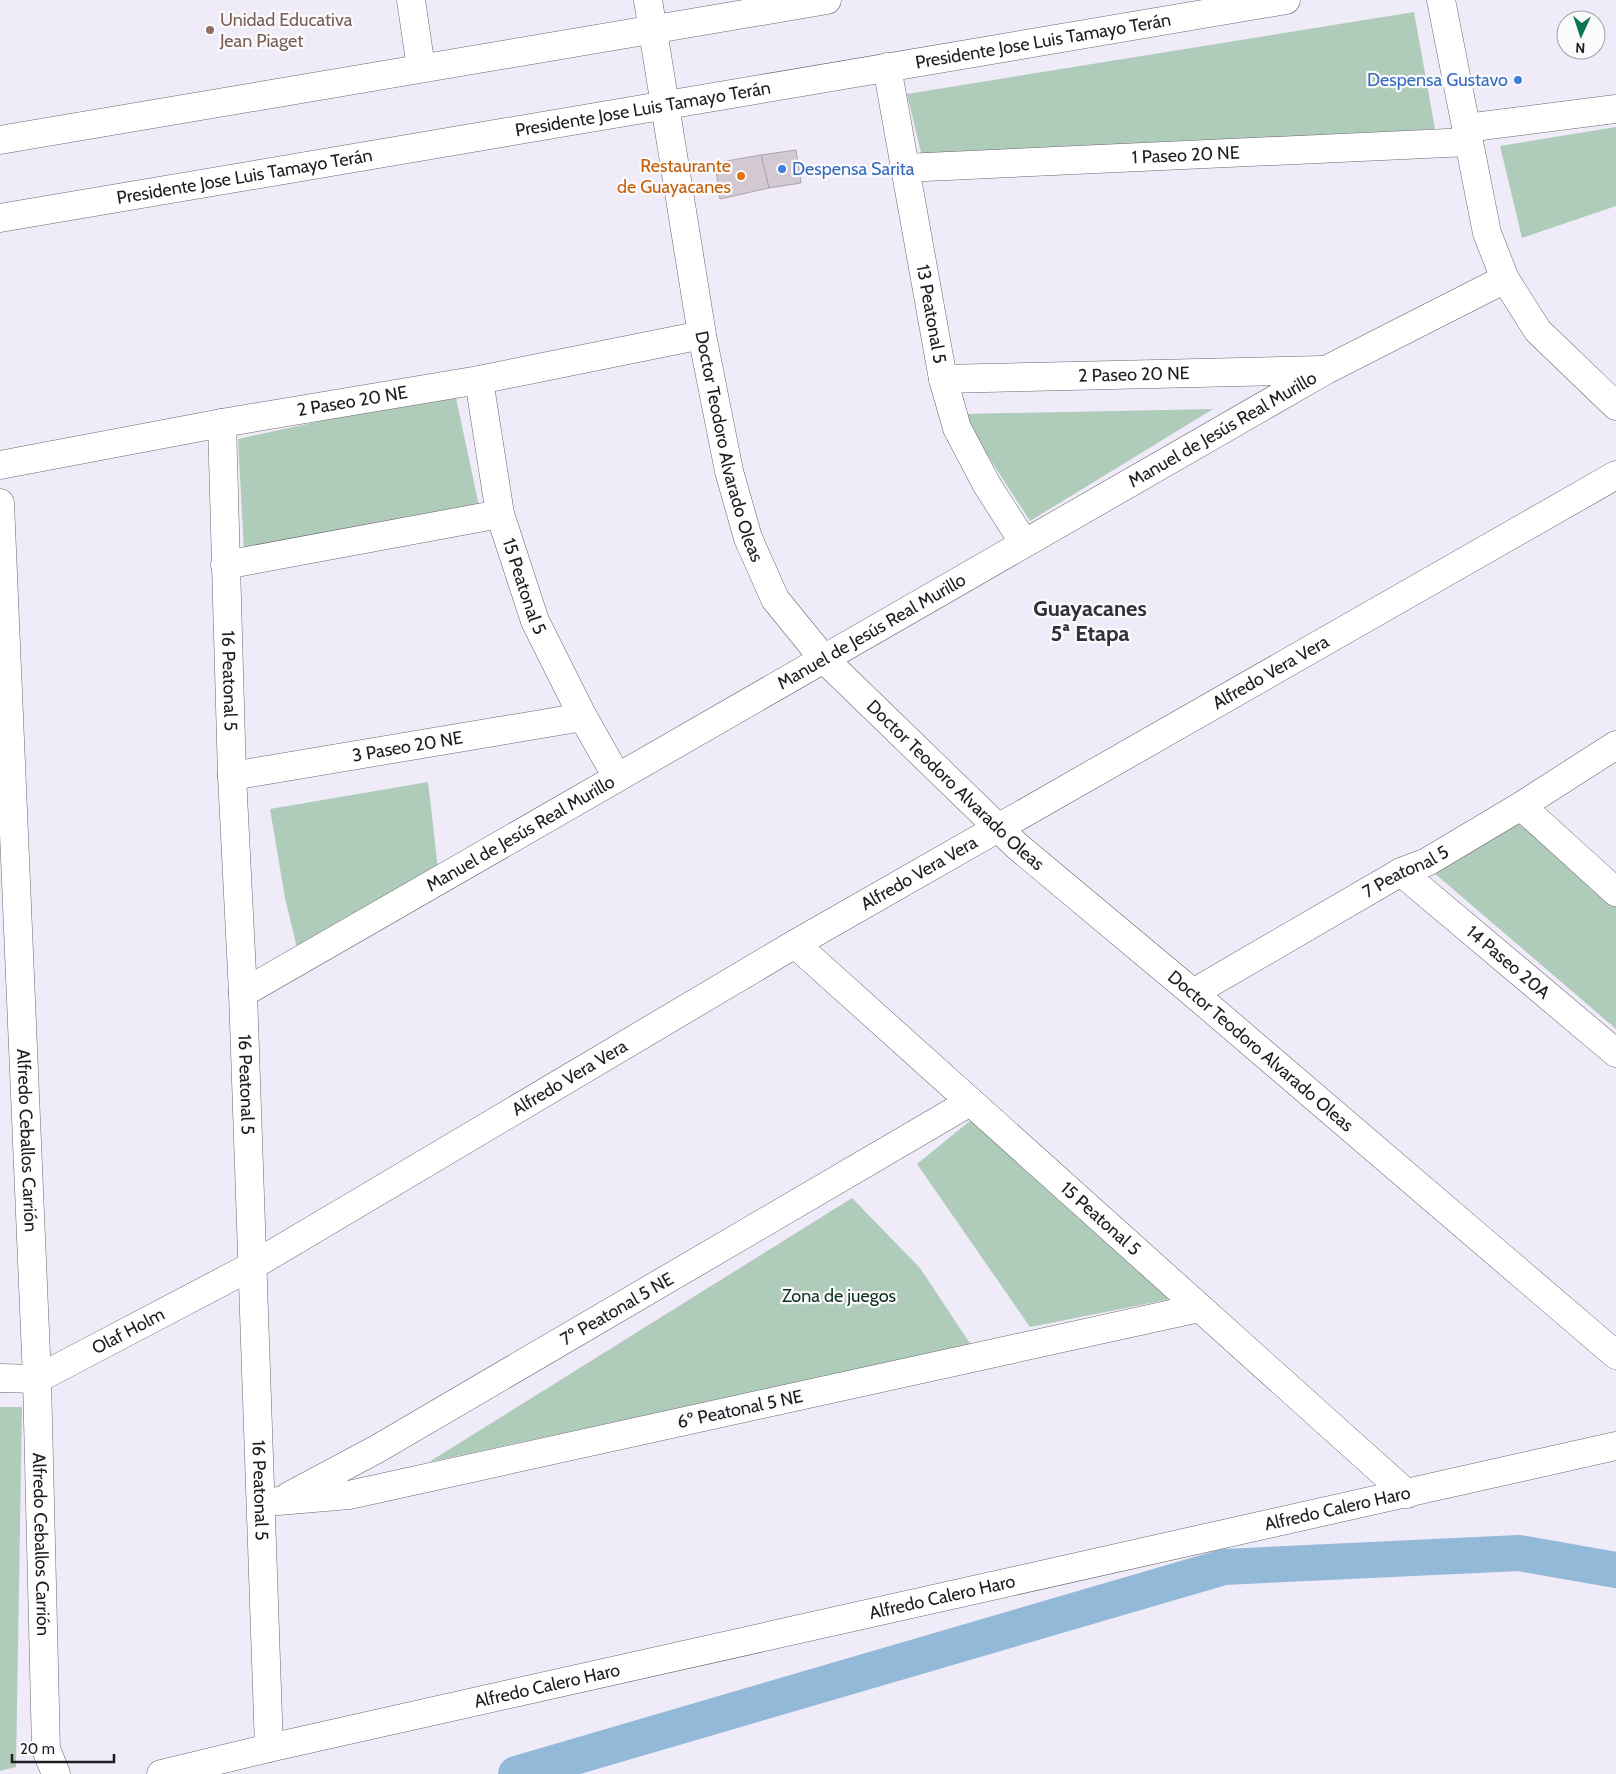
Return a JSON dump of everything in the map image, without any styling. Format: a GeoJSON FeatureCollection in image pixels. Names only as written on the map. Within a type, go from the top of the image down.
{"type":"FeatureCollection","features":[{"type":"Feature","properties":{"kind":"street"},"geometry":{"type":"LineString","coordinates":[[411,0],[421,68]]}},
{"type":"Feature","properties":{"kind":"street","name":"Doctor Teodoro Alvarado Oleas"},"geometry":{"type":"LineString","coordinates":[[648,0],[702,335],[729,471],[748,538],[775,599],[823,658],[1017,846],[1193,993],[1616,1355]]}},
{"type":"Feature","properties":{"kind":"street"},"geometry":{"type":"LineString","coordinates":[[0,140],[827,0]]}},
{"type":"Feature","properties":{"kind":"street","name":"Presidente Jose Luis Tamayo Terán"},"geometry":{"type":"LineString","coordinates":[[0,218],[1286,0]]}},
{"type":"Feature","properties":{"kind":"street"},"geometry":{"type":"LineString","coordinates":[[1441,0],[1487,233],[1505,279],[1538,331],[1616,406]]}},
{"type":"Feature","properties":{"kind":"street","name":"13 Peatonal 5"},"geometry":{"type":"LineString","coordinates":[[887,67],[943,379],[957,428],[987,485],[1024,544]]}},
{"type":"Feature","properties":{"kind":"street","name":"1 Paseo 20 NE"},"geometry":{"type":"LineString","coordinates":[[904,168],[1468,135],[1616,109]]}},
{"type":"Feature","properties":{"kind":"street","name":"Manuel de Jesús Real Murillo"},"geometry":{"type":"LineString","coordinates":[[243,993],[1326,370],[1505,279]]}},
{"type":"Feature","properties":{"kind":"street","name":"2 Paseo 20 NE"},"geometry":{"type":"LineString","coordinates":[[0,465],[222,423],[479,380],[702,335]]}},
{"type":"Feature","properties":{"kind":"street","name":"2 Paseo 20 NE"},"geometry":{"type":"LineString","coordinates":[[943,379],[1326,370]]}},
{"type":"Feature","properties":{"kind":"street","name":"15 Peatonal 5"},"geometry":{"type":"LineString","coordinates":[[479,380],[500,514],[535,621],[583,717],[617,777]]}},
{"type":"Feature","properties":{"kind":"street","name":"16 Peatonal 5"},"geometry":{"type":"LineString","coordinates":[[222,423],[232,776],[243,993],[252,1266],[269,1506],[269,1748]]}},
{"type":"Feature","properties":{"kind":"street","name":"Alfredo Vera Vera"},"geometry":{"type":"LineString","coordinates":[[252,1266],[795,944],[1616,475]]}},
{"type":"Feature","properties":{"kind":"street","name":"Alfredo Ceballos Carrión"},"geometry":{"type":"LineString","coordinates":[[0,504],[37,1379],[46,1749],[56,1774]]}},
{"type":"Feature","properties":{"kind":"street"},"geometry":{"type":"LineString","coordinates":[[225,565],[500,514]]}},
{"type":"Feature","properties":{"kind":"street","name":"3 Paseo 20 NE"},"geometry":{"type":"LineString","coordinates":[[232,776],[583,717]]}},
{"type":"Feature","properties":{"kind":"street","name":"7 Peatonal 5"},"geometry":{"type":"LineString","coordinates":[[1193,993],[1401,872],[1427,862],[1521,806],[1616,745]]}},
{"type":"Feature","properties":{"kind":"street"},"geometry":{"type":"LineString","coordinates":[[1521,806],[1616,892]]}},
{"type":"Feature","properties":{"kind":"street","name":"14 Paseo 20A"},"geometry":{"type":"LineString","coordinates":[[1401,872],[1616,1053]]}},
{"type":"Feature","properties":{"kind":"street","name":"15 Peatonal 5"},"geometry":{"type":"LineString","coordinates":[[795,944],[1407,1494]]}},
{"type":"Feature","properties":{"kind":"street","name":"7º Peatonal 5 NE"},"geometry":{"type":"LineString","coordinates":[[269,1506],[377,1449],[970,1102]]}},
{"type":"Feature","properties":{"kind":"street","name":"Olaf Holm"},"geometry":{"type":"LineString","coordinates":[[0,1378],[37,1379],[252,1266]]}},
{"type":"Feature","properties":{"kind":"street","name":"6º Peatonal 5 NE"},"geometry":{"type":"LineString","coordinates":[[269,1506],[349,1495],[1200,1308]]}},
{"type":"Feature","properties":{"kind":"street","name":"Alfredo Calero Haro"},"geometry":{"type":"LineString","coordinates":[[269,1748],[1616,1446]]}},
{"type":"Feature","properties":{"kind":"street"},"geometry":{"type":"LineString","coordinates":[[161,1774],[269,1748]]}},
{"type":"Feature","properties":{"kind":"green space"},"geometry":{"type":"Polygon","coordinates":[[[1414,12],[1435,129],[923,161],[907,94],[1414,12]]]}},
{"type":"Feature","properties":{"kind":"green space"},"geometry":{"type":"Polygon","coordinates":[[[1616,127],[1616,206],[1522,238],[1500,146],[1616,127]]]}},
{"type":"Feature","properties":{"kind":"green space"},"geometry":{"type":"Polygon","coordinates":[[[456,398],[479,506],[244,552],[238,439],[344,416],[456,398]]]}},
{"type":"Feature","properties":{"kind":"green space"},"geometry":{"type":"Polygon","coordinates":[[[1213,409],[1030,521],[961,414],[1213,409]]]}},
{"type":"Feature","properties":{"kind":"green space"},"geometry":{"type":"Polygon","coordinates":[[[428,782],[438,869],[298,952],[285,898],[270,809],[428,782]]]}},
{"type":"Feature","properties":{"kind":"green space"},"geometry":{"type":"Polygon","coordinates":[[[1524,820],[1616,898],[1616,1029],[1433,872],[1524,820]]]}},
{"type":"Feature","properties":{"kind":"green space"},"geometry":{"type":"Polygon","coordinates":[[[981,1112],[1181,1297],[1030,1327],[917,1164],[981,1112]]]}},
{"type":"Feature","properties":{"kind":"green space","name":"Zona de juegos"},"geometry":{"type":"Polygon","coordinates":[[[852,1198],[920,1268],[971,1345],[429,1462],[852,1198]]]}},
{"type":"Feature","properties":{"kind":"green space"},"geometry":{"type":"Polygon","coordinates":[[[0,1407],[22,1407],[16,1767],[0,1771],[0,1407]]]}},
{"type":"Feature","properties":{"kind":"building","name":"Despensa Sarita"},"geometry":{"type":"Polygon","coordinates":[[[796,150],[801,183],[769,188],[761,155],[796,150]]]}},
{"type":"Feature","properties":{"kind":"building","name":"Restaurante de Guayacanes"},"geometry":{"type":"Polygon","coordinates":[[[761,155],[769,188],[720,199],[715,163],[761,155]]]}},
{"type":"Feature","properties":{"kind":"waterway"},"geometry":{"type":"LineString","coordinates":[[516,1774],[1224,1567],[1519,1553],[1616,1570]]}},
{"type":"Feature","properties":{"kind":"place","name":"Unidad Educativa Jean Piaget"},"geometry":{"type":"Point","coordinates":[210,30]}},
{"type":"Feature","properties":{"kind":"place","name":"Despensa Gustavo"},"geometry":{"type":"Point","coordinates":[1518,80]}},
{"type":"Feature","properties":{"kind":"place","name":"Despensa Sarita"},"geometry":{"type":"Point","coordinates":[782,169]}},
{"type":"Feature","properties":{"kind":"place","name":"Restaurante de Guayacanes"},"geometry":{"type":"Point","coordinates":[741,176]}},
{"type":"Feature","properties":{"kind":"district","name":"Guayacanes 5ª Etapa"},"geometry":{"type":"Point","coordinates":[1090,620]}}]}
